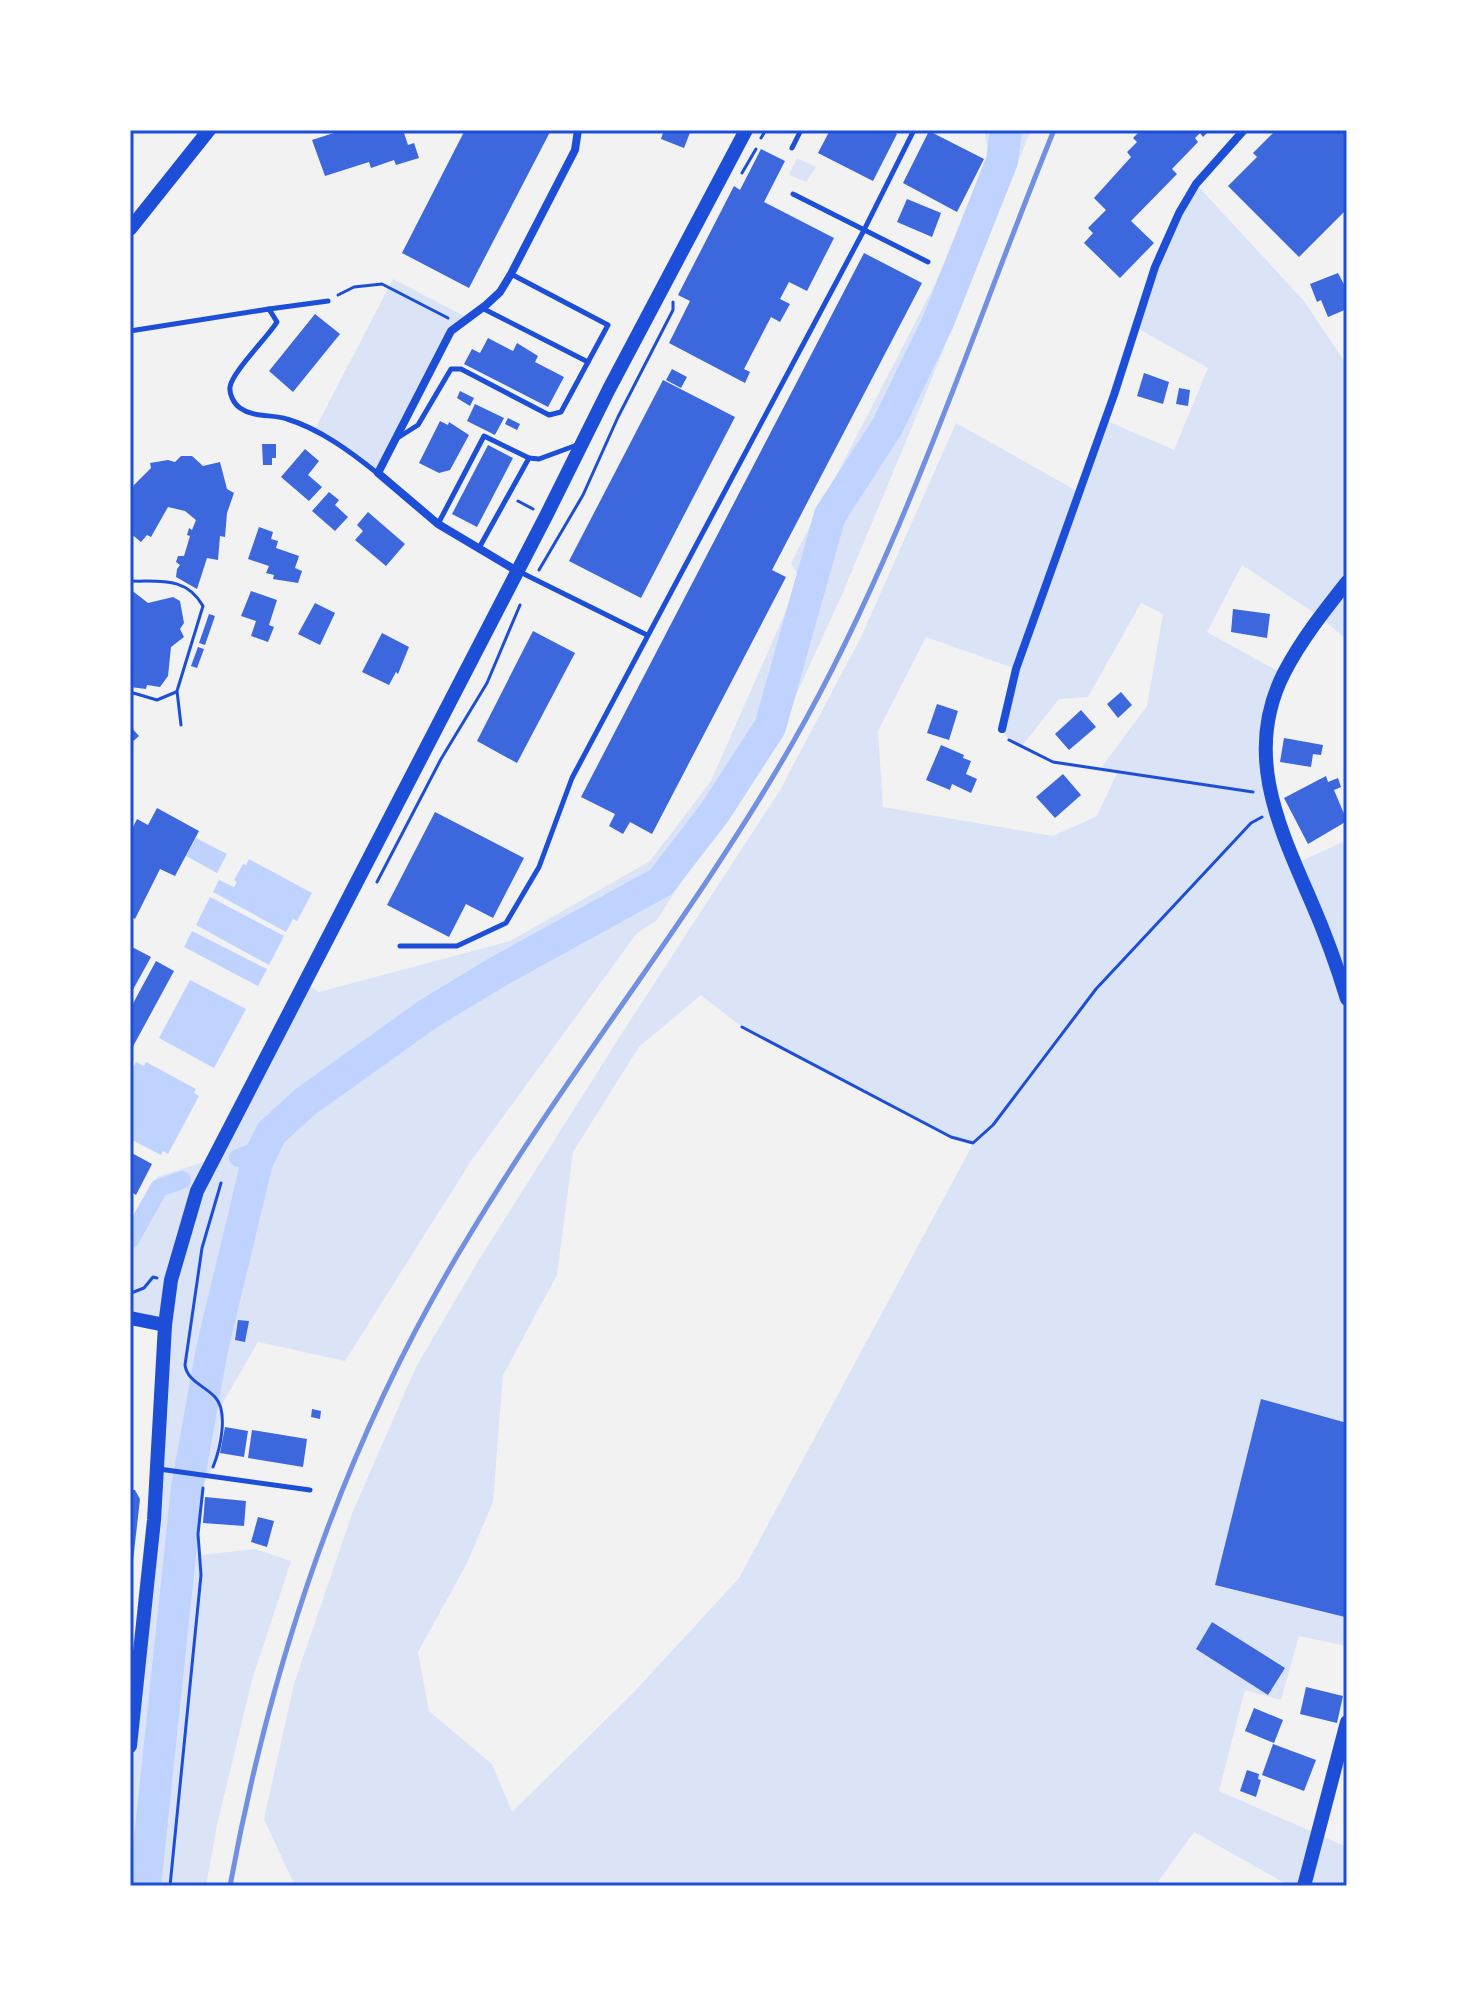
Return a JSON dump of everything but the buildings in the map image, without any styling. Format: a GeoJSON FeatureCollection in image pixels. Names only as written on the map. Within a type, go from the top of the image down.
{"type":"FeatureCollection","features":[{"type":"Feature","properties":{"kind":"main road"},"geometry":{"type":"LineString","coordinates":[[130,229],[209,130]]}},
{"type":"Feature","properties":{"kind":"main road"},"geometry":{"type":"LineString","coordinates":[[130,1746],[158,1469],[165,1325],[171,1280],[197,1191],[746,130]]}},
{"type":"Feature","properties":{"kind":"main road"},"geometry":{"type":"LineString","coordinates":[[1347,582],[1319,616],[1283,674],[1271,709],[1266,753],[1269,794],[1274,811],[1347,999]]}},
{"type":"Feature","properties":{"kind":"main road"},"geometry":{"type":"LineString","coordinates":[[130,1318],[165,1325]]}},
{"type":"Feature","properties":{"kind":"main road"},"geometry":{"type":"LineString","coordinates":[[1304,1886],[1347,1722]]}},
{"type":"Feature","properties":{"kind":"street"},"geometry":{"type":"LineString","coordinates":[[517,571],[438,524],[378,473],[451,331],[500,292],[511,274],[575,150],[578,130]]}},
{"type":"Feature","properties":{"kind":"street"},"geometry":{"type":"LineString","coordinates":[[1002,729],[1016,669],[1137,328],[1155,267],[1196,184],[1244,130]]}},
{"type":"Feature","properties":{"kind":"lane"},"geometry":{"type":"LineString","coordinates":[[792,148],[801,130]]}},
{"type":"Feature","properties":{"kind":"lane"},"geometry":{"type":"LineString","coordinates":[[400,946],[457,946],[506,923],[539,867],[572,778],[863,232],[914,130]]}},
{"type":"Feature","properties":{"kind":"lane"},"geometry":{"type":"LineString","coordinates":[[793,194],[863,232],[928,262]]}},
{"type":"Feature","properties":{"kind":"lane"},"geometry":{"type":"LineString","coordinates":[[394,439],[418,425],[451,369],[461,369],[549,415],[561,412],[608,325],[511,274]]}},
{"type":"Feature","properties":{"kind":"lane"},"geometry":{"type":"LineString","coordinates":[[130,331],[328,301]]}},
{"type":"Feature","properties":{"kind":"lane"},"geometry":{"type":"LineString","coordinates":[[482,308],[588,362]]}},
{"type":"Feature","properties":{"kind":"lane"},"geometry":{"type":"LineString","coordinates":[[269,309],[277,322],[237,373],[230,387],[233,402],[241,409],[286,419],[314,431],[348,450],[378,473]]}},
{"type":"Feature","properties":{"kind":"lane"},"geometry":{"type":"LineString","coordinates":[[438,524],[484,436],[529,458],[539,459],[582,444]]}},
{"type":"Feature","properties":{"kind":"lane"},"geometry":{"type":"LineString","coordinates":[[478,549],[529,458]]}},
{"type":"Feature","properties":{"kind":"lane"},"geometry":{"type":"LineString","coordinates":[[517,571],[647,635]]}},
{"type":"Feature","properties":{"kind":"lane"},"geometry":{"type":"LineString","coordinates":[[158,1469],[310,1490]]}},
{"type":"Feature","properties":{"kind":"path"},"geometry":{"type":"LineString","coordinates":[[733,181],[744,172],[766,130]]}},
{"type":"Feature","properties":{"kind":"path"},"geometry":{"type":"LineString","coordinates":[[328,301],[354,287],[382,284],[459,324]]}},
{"type":"Feature","properties":{"kind":"path"},"geometry":{"type":"LineString","coordinates":[[533,579],[583,495],[618,417],[673,310],[674,295]]}},
{"type":"Feature","properties":{"kind":"path"},"geometry":{"type":"LineString","coordinates":[[130,581],[174,582],[195,592],[203,606],[177,691],[181,725]]}},
{"type":"Feature","properties":{"kind":"path"},"geometry":{"type":"LineString","coordinates":[[377,881],[441,759],[487,683],[521,603]]}},
{"type":"Feature","properties":{"kind":"path"},"geometry":{"type":"LineString","coordinates":[[130,692],[157,700],[177,691]]}},
{"type":"Feature","properties":{"kind":"path"},"geometry":{"type":"LineString","coordinates":[[1002,729],[1009,741],[1053,762],[1269,794]]}},
{"type":"Feature","properties":{"kind":"path"},"geometry":{"type":"LineString","coordinates":[[742,1027],[951,1137],[973,1143],[993,1125],[1096,989],[1251,823],[1274,811]]}},
{"type":"Feature","properties":{"kind":"path"},"geometry":{"type":"LineString","coordinates":[[170,1886],[201,1575],[198,1534],[204,1474],[217,1457],[222,1417],[221,1406],[212,1394],[191,1378],[185,1365],[209,1218],[225,1174]]}},
{"type":"Feature","properties":{"kind":"path"},"geometry":{"type":"LineString","coordinates":[[130,1298],[131,1293],[144,1288],[153,1277]]}},
{"type":"Feature","properties":{"kind":"shaded area"},"geometry":{"type":"Polygon","coordinates":[[[984,130],[1031,130],[841,597],[779,732],[656,921],[637,933],[473,1158],[345,1361],[258,1342],[221,1406],[217,1457],[204,1484],[198,1534],[201,1555],[255,1549],[291,1561],[252,1680],[217,1825],[206,1886],[130,1886],[130,1746],[165,1326],[130,1318],[130,1220],[157,1177],[213,1159],[303,982],[319,992],[510,941],[650,861],[711,781],[800,579],[791,563],[932,290],[990,160],[984,130]]]}},
{"type":"Feature","properties":{"kind":"shaded area"},"geometry":{"type":"Polygon","coordinates":[[[797,158],[816,167],[806,182],[789,175],[797,158]]]}},
{"type":"Feature","properties":{"kind":"shaded area"},"geometry":{"type":"Polygon","coordinates":[[[1196,184],[1304,301],[1347,365],[1347,640],[1319,616],[1242,565],[1207,632],[1283,674],[1266,753],[1295,864],[1347,840],[1347,1646],[1299,1636],[1281,1700],[1245,1690],[1219,1791],[1347,1847],[1347,1886],[1290,1886],[1194,1832],[1155,1886],[295,1886],[264,1819],[294,1684],[353,1511],[416,1367],[480,1258],[780,790],[862,635],[956,423],[1079,492],[1105,420],[1174,450],[1208,368],[1137,328],[1155,267],[1196,184]],[[1141,603],[1088,697],[1059,699],[1022,746],[1009,741],[1002,729],[1016,669],[926,637],[878,731],[883,807],[1053,836],[1097,816],[1118,771],[1101,768],[1147,706],[1163,614],[1141,603]],[[701,995],[639,1047],[573,1152],[557,1275],[503,1375],[493,1502],[466,1565],[418,1652],[429,1711],[492,1764],[512,1812],[634,1692],[739,1578],[973,1144],[951,1137],[742,1027],[701,995]]]}},
{"type":"Feature","properties":{"kind":"shaded area"},"geometry":{"type":"Polygon","coordinates":[[[393,279],[466,317],[451,331],[378,473],[348,450],[314,431],[393,279]]]}},
{"type":"Feature","properties":{"kind":"water"},"geometry":{"type":"Polygon","coordinates":[[[196,838],[227,854],[217,873],[186,856],[196,838]]]}},
{"type":"Feature","properties":{"kind":"water"},"geometry":{"type":"Polygon","coordinates":[[[249,859],[312,893],[297,921],[293,919],[286,932],[213,892],[219,880],[234,887],[237,882],[234,880],[249,859]]]}},
{"type":"Feature","properties":{"kind":"water"},"geometry":{"type":"Polygon","coordinates":[[[210,897],[284,936],[269,965],[196,925],[210,897]]]}},
{"type":"Feature","properties":{"kind":"water"},"geometry":{"type":"Polygon","coordinates":[[[192,931],[267,969],[258,986],[184,947],[192,931]]]}},
{"type":"Feature","properties":{"kind":"water"},"geometry":{"type":"Polygon","coordinates":[[[190,980],[246,1009],[214,1068],[159,1038],[190,980]]]}},
{"type":"Feature","properties":{"kind":"water"},"geometry":{"type":"Polygon","coordinates":[[[136,1062],[144,1066],[146,1062],[196,1089],[194,1093],[199,1096],[168,1154],[163,1151],[161,1155],[130,1139],[130,1073],[136,1062]]]}},
{"type":"Feature","properties":{"kind":"waterway"},"geometry":{"type":"LineString","coordinates":[[145,1886],[187,1488],[212,1349],[257,1162],[271,1133],[305,1102],[428,1014],[499,971],[661,882],[715,812],[770,727],[830,515],[887,427],[938,322],[1002,161],[1006,130]]}},
{"type":"Feature","properties":{"kind":"waterway"},"geometry":{"type":"LineString","coordinates":[[238,1158],[262,1149]]}},
{"type":"Feature","properties":{"kind":"waterway"},"geometry":{"type":"LineString","coordinates":[[130,1240],[159,1188],[182,1180]]}},
{"type":"Feature","properties":{"kind":"railway"},"geometry":{"type":"LineString","coordinates":[[230,1886],[247,1800],[292,1632],[351,1469],[386,1390],[425,1312],[508,1173],[715,869],[792,744],[832,670],[902,519],[1054,130]]}}]}
